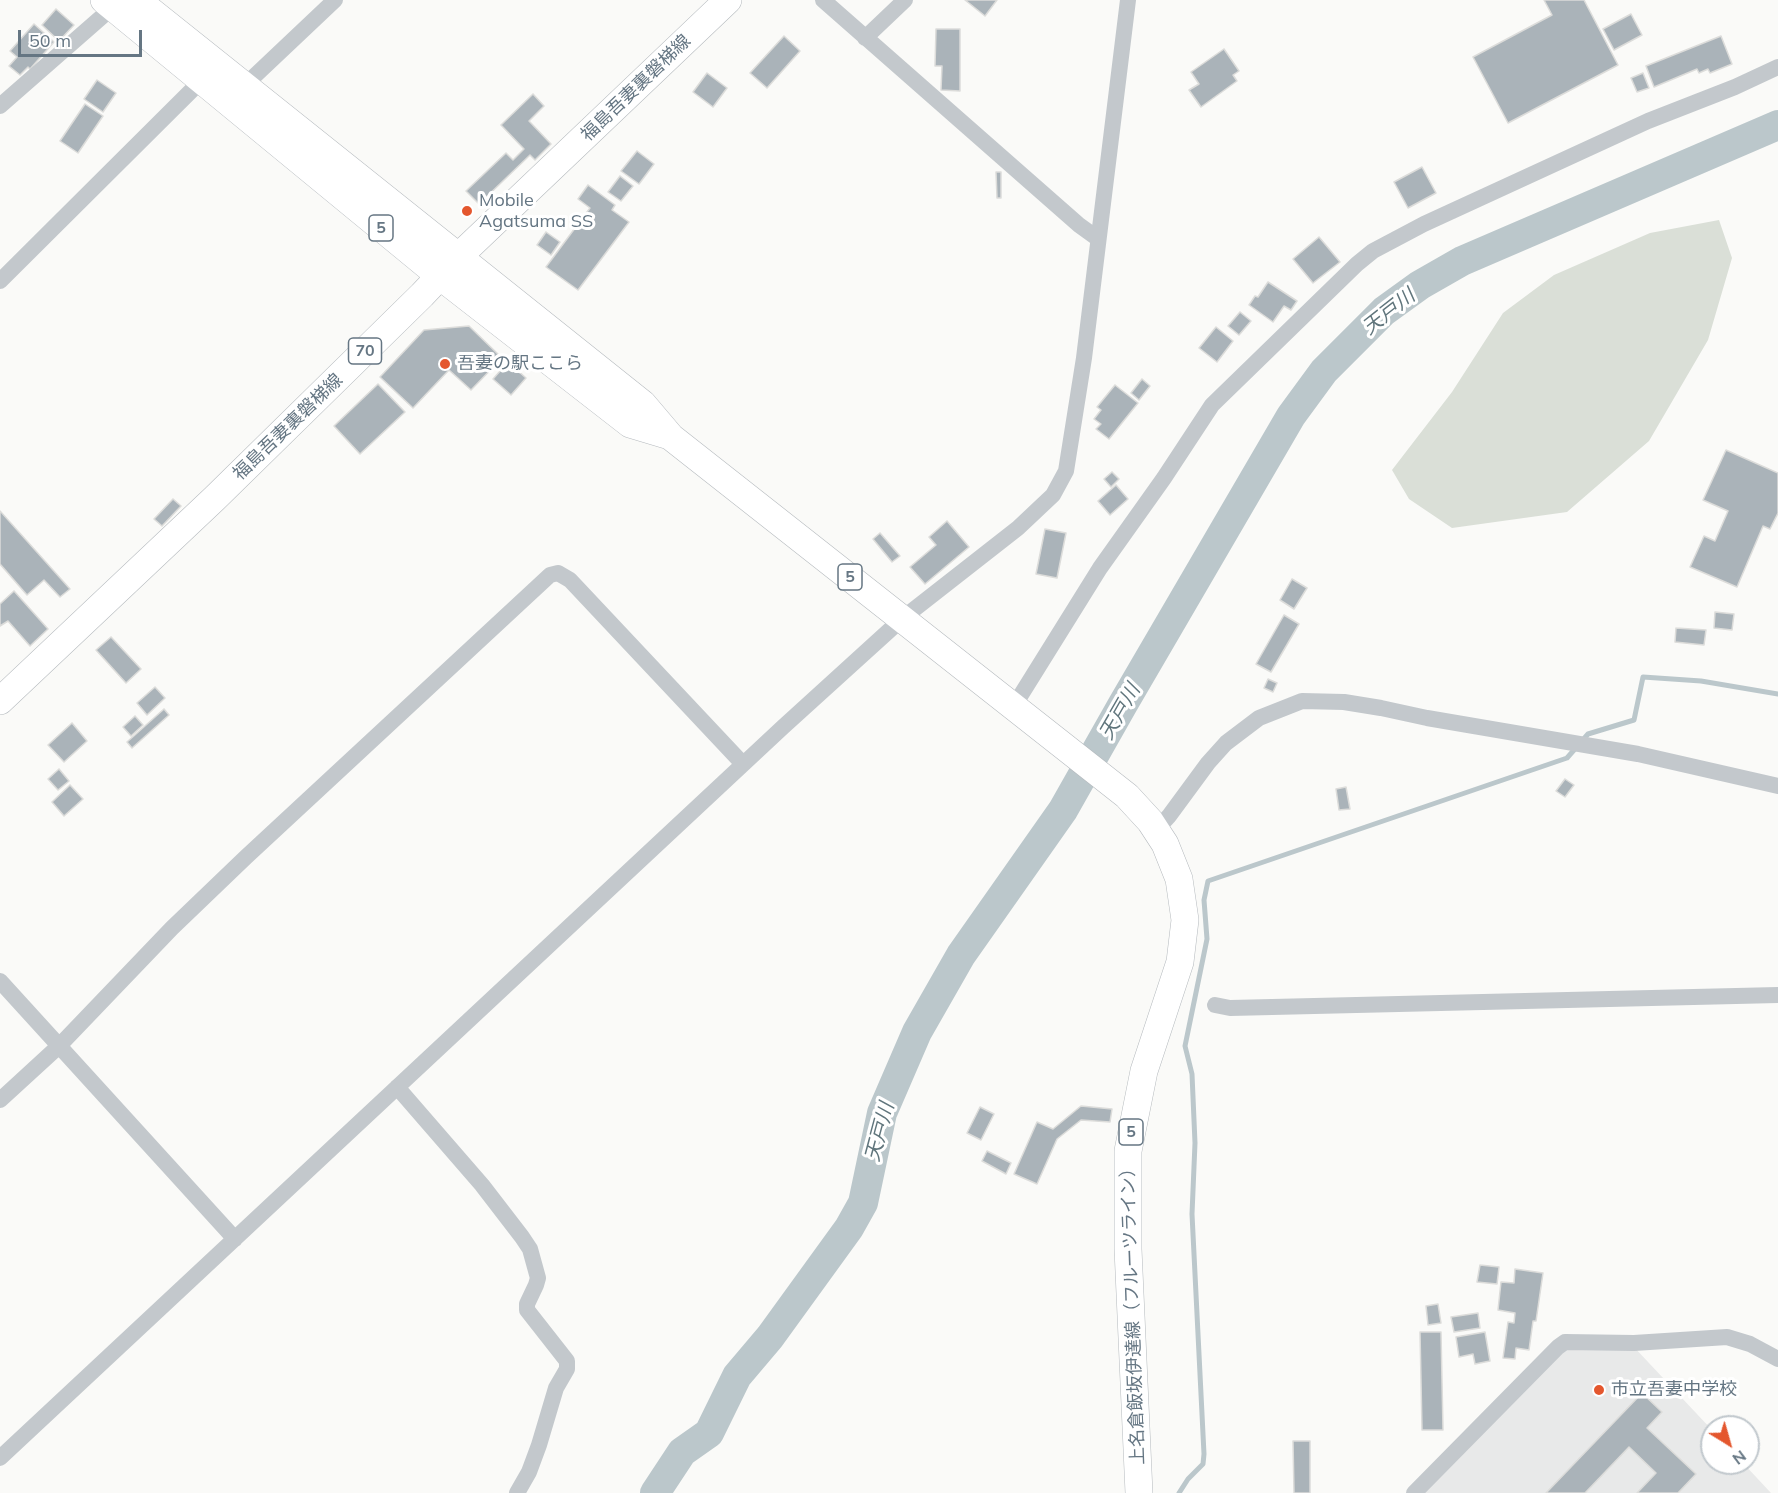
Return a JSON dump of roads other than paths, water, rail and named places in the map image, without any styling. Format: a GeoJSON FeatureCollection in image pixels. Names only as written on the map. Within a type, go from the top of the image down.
{"type":"FeatureCollection","features":[{"type":"Feature","properties":{"kind":"main road","name":"福島吾妻裏磐梯線"},"geometry":{"type":"LineString","coordinates":[[0,701],[215,498],[449,267],[728,0]]}},
{"type":"Feature","properties":{"kind":"main road","name":"5"},"geometry":{"type":"LineString","coordinates":[[118,2],[244,86],[630,424],[671,437],[1021,711]]}},
{"type":"Feature","properties":{"kind":"main road","name":"5"},"geometry":{"type":"LineString","coordinates":[[118,2],[201,81],[449,267]]}},
{"type":"Feature","properties":{"kind":"main road","name":"上名倉飯坂伊達線（フルーツライン）"},"geometry":{"type":"LineString","coordinates":[[1021,711],[1127,796],[1165,844],[1179,879],[1185,920],[1180,962],[1143,1071],[1128,1151],[1127,1227],[1139,1493]]}},
{"type":"Feature","properties":{"kind":"street"},"geometry":{"type":"LineString","coordinates":[[244,86],[335,0]]}},
{"type":"Feature","properties":{"kind":"street"},"geometry":{"type":"LineString","coordinates":[[823,0],[1079,225],[1097,238]]}},
{"type":"Feature","properties":{"kind":"street"},"geometry":{"type":"LineString","coordinates":[[866,38],[905,0]]}},
{"type":"Feature","properties":{"kind":"street"},"geometry":{"type":"LineString","coordinates":[[0,1458],[743,764],[903,618],[1018,528],[1053,495],[1066,471],[1084,358],[1128,0]]}},
{"type":"Feature","properties":{"kind":"street"},"geometry":{"type":"LineString","coordinates":[[0,106],[118,2]]}},
{"type":"Feature","properties":{"kind":"street"},"geometry":{"type":"LineString","coordinates":[[1021,711],[1100,568],[1212,405],[1357,264],[1373,251],[1424,224],[1648,121],[1735,87],[1778,67]]}},
{"type":"Feature","properties":{"kind":"street"},"geometry":{"type":"LineString","coordinates":[[0,281],[201,81]]}},
{"type":"Feature","properties":{"kind":"street"},"geometry":{"type":"LineString","coordinates":[[0,1100],[59,1046],[172,928],[246,857],[550,575],[558,573],[570,580],[743,764]]}},
{"type":"Feature","properties":{"kind":"street"},"geometry":{"type":"LineString","coordinates":[[1156,830],[1226,743],[1259,718],[1302,701],[1344,702],[1381,708],[1638,754],[1778,786]]}},
{"type":"Feature","properties":{"kind":"street"},"geometry":{"type":"LineString","coordinates":[[0,981],[235,1239]]}},
{"type":"Feature","properties":{"kind":"street"},"geometry":{"type":"LineString","coordinates":[[1215,1005],[1230,1008],[1778,995]]}},
{"type":"Feature","properties":{"kind":"street"},"geometry":{"type":"LineString","coordinates":[[397,1087],[482,1185],[522,1237],[536,1265],[538,1278],[527,1304],[527,1310],[568,1365],[556,1388],[532,1463],[517,1493]]}},
{"type":"Feature","properties":{"kind":"street"},"geometry":{"type":"LineString","coordinates":[[1414,1493],[1565,1342],[1634,1343],[1727,1337],[1750,1344],[1778,1359]]}},
{"type":"Feature","properties":{"kind":"waterway","name":"天戸川"},"geometry":{"type":"LineString","coordinates":[[655,1493],[682,1452],[709,1433],[737,1376],[770,1337],[849,1228],[863,1203],[882,1113],[917,1032],[961,955],[1063,810],[1291,416],[1324,371],[1384,311],[1420,285],[1462,261],[1778,125]]}},
{"type":"Feature","properties":{"kind":"waterway"},"geometry":{"type":"LineString","coordinates":[[1179,1493],[1188,1479],[1203,1464],[1204,1454],[1192,1214],[1195,1143],[1192,1074],[1185,1046],[1207,939],[1204,900],[1208,881],[1567,758],[1588,734],[1634,720],[1643,677],[1701,681],[1778,694]]}},
{"type":"Feature","properties":{"kind":"place","name":"Mobile Agatsuma SS"},"geometry":{"type":"Point","coordinates":[467,211]}},
{"type":"Feature","properties":{"kind":"place","name":"吾妻の駅ここら"},"geometry":{"type":"Point","coordinates":[445,364]}},
{"type":"Feature","properties":{"kind":"place","name":"市立吾妻中学校"},"geometry":{"type":"Point","coordinates":[1599,1390]}}]}
